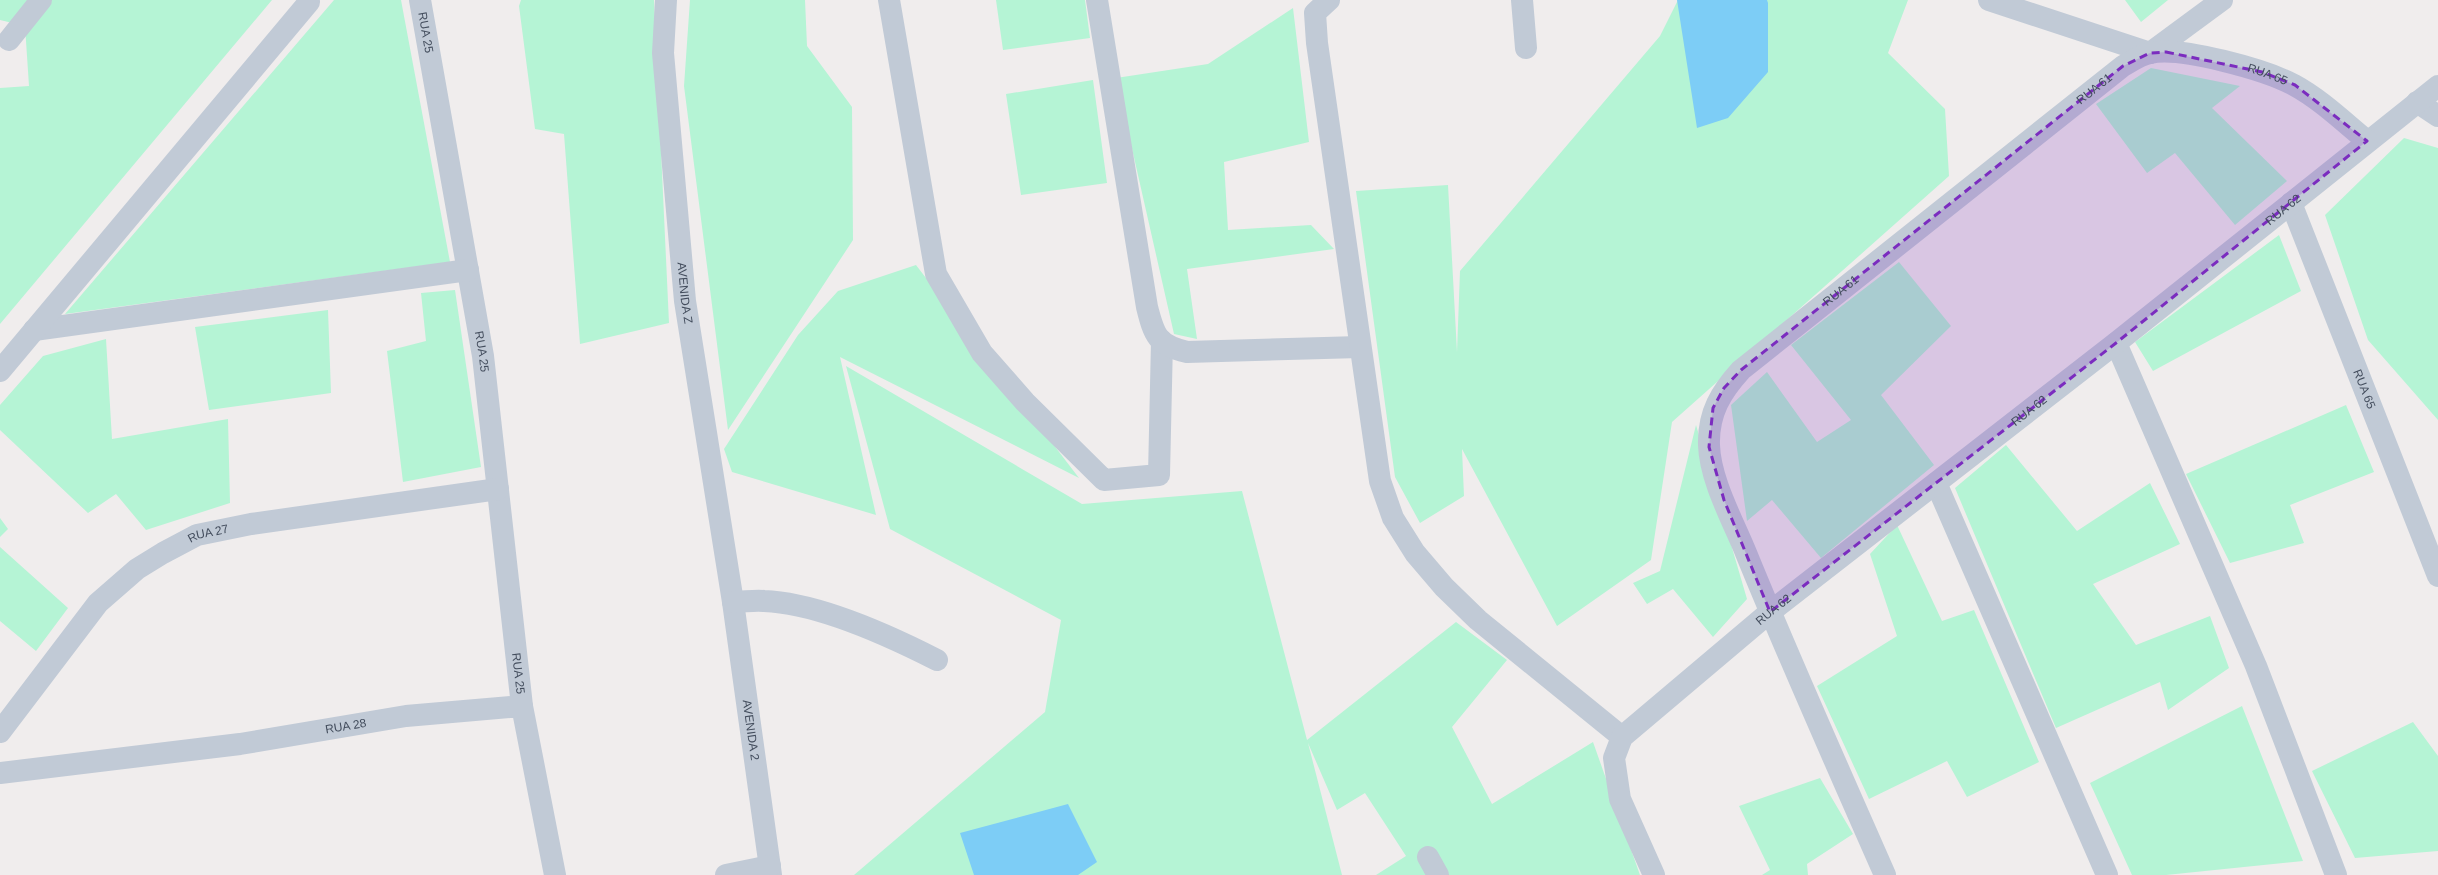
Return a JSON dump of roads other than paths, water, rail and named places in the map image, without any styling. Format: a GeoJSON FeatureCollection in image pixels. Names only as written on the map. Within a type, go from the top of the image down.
{"type":"FeatureCollection","features":[{"type":"Feature","properties":{"kind":"street"},"geometry":{"type":"LineString","coordinates":[[9,40],[41,0]]}},
{"type":"Feature","properties":{"kind":"street","name":"RUA 25"},"geometry":{"type":"LineString","coordinates":[[420,0],[483,356],[522,706]]}},
{"type":"Feature","properties":{"kind":"street","name":"AVENIDA Z"},"geometry":{"type":"LineString","coordinates":[[666,0],[663,53],[685,301],[732,593]]}},
{"type":"Feature","properties":{"kind":"street"},"geometry":{"type":"LineString","coordinates":[[888,0],[936,274],[982,353],[1024,402],[1104,480],[1159,475],[1162,342]]}},
{"type":"Feature","properties":{"kind":"street"},"geometry":{"type":"LineString","coordinates":[[1097,0],[1147,307],[1154,333],[1162,342],[1174,349],[1205,353],[1360,347]]}},
{"type":"Feature","properties":{"kind":"street"},"geometry":{"type":"LineString","coordinates":[[1522,0],[1526,48]]}},
{"type":"Feature","properties":{"kind":"street"},"geometry":{"type":"LineString","coordinates":[[1989,0],[2150,53],[2222,0]]}},
{"type":"Feature","properties":{"kind":"street"},"geometry":{"type":"LineString","coordinates":[[0,371],[309,1]]}},
{"type":"Feature","properties":{"kind":"street"},"geometry":{"type":"LineString","coordinates":[[1319,4],[1317,43],[1360,347],[1380,481],[1393,518],[1415,553],[1444,587],[1478,620],[1622,737],[1614,758],[1620,799],[1654,875]]}},
{"type":"Feature","properties":{"kind":"street","name":"RUA 65"},"geometry":{"type":"LineString","coordinates":[[2150,53],[2166,52],[2204,57],[2262,72],[2295,85],[2367,141]]}},
{"type":"Feature","properties":{"kind":"street","name":"RUA 61"},"geometry":{"type":"LineString","coordinates":[[1885,875],[1770,612],[1724,500],[1709,447],[1708,431],[1713,408],[1724,388],[1741,370],[2123,66],[2150,53]]}},
{"type":"Feature","properties":{"kind":"street","name":"RUA 62"},"geometry":{"type":"LineString","coordinates":[[1622,737],[1770,612],[2116,343],[2367,141],[2438,86]]}},
{"type":"Feature","properties":{"kind":"street"},"geometry":{"type":"LineString","coordinates":[[2417,102],[2438,116]]}},
{"type":"Feature","properties":{"kind":"street","name":"RUA 65"},"geometry":{"type":"LineString","coordinates":[[2290,203],[2438,576]]}},
{"type":"Feature","properties":{"kind":"street"},"geometry":{"type":"LineString","coordinates":[[34,330],[468,270]]}},
{"type":"Feature","properties":{"kind":"street"},"geometry":{"type":"LineString","coordinates":[[2116,343],[2256,666],[2336,875]]}},
{"type":"Feature","properties":{"kind":"street"},"geometry":{"type":"LineString","coordinates":[[1936,483],[2108,875]]}},
{"type":"Feature","properties":{"kind":"street","name":"RUA 27"},"geometry":{"type":"LineString","coordinates":[[0,732],[98,603],[137,569],[163,552],[197,535],[251,524],[498,489]]}},
{"type":"Feature","properties":{"kind":"street"},"geometry":{"type":"LineString","coordinates":[[732,593],[764,601],[791,604],[895,638],[937,660]]}},
{"type":"Feature","properties":{"kind":"street","name":"AVENIDA 2"},"geometry":{"type":"LineString","coordinates":[[732,593],[771,870]]}},
{"type":"Feature","properties":{"kind":"street"},"geometry":{"type":"LineString","coordinates":[[522,706],[555,875]]}},
{"type":"Feature","properties":{"kind":"street","name":"RUA 28"},"geometry":{"type":"LineString","coordinates":[[0,773],[240,744],[406,716],[522,706]]}},
{"type":"Feature","properties":{"kind":"street"},"geometry":{"type":"LineString","coordinates":[[726,875],[771,870]]}},
{"type":"Feature","properties":{"kind":"water"},"geometry":{"type":"Polygon","coordinates":[[[1677,0],[1767,0],[1768,3],[1768,72],[1728,118],[1697,128],[1677,0]]]}},
{"type":"Feature","properties":{"kind":"water"},"geometry":{"type":"Polygon","coordinates":[[[1068,804],[1097,862],[1078,875],[974,875],[960,833],[1068,804]]]}}]}
